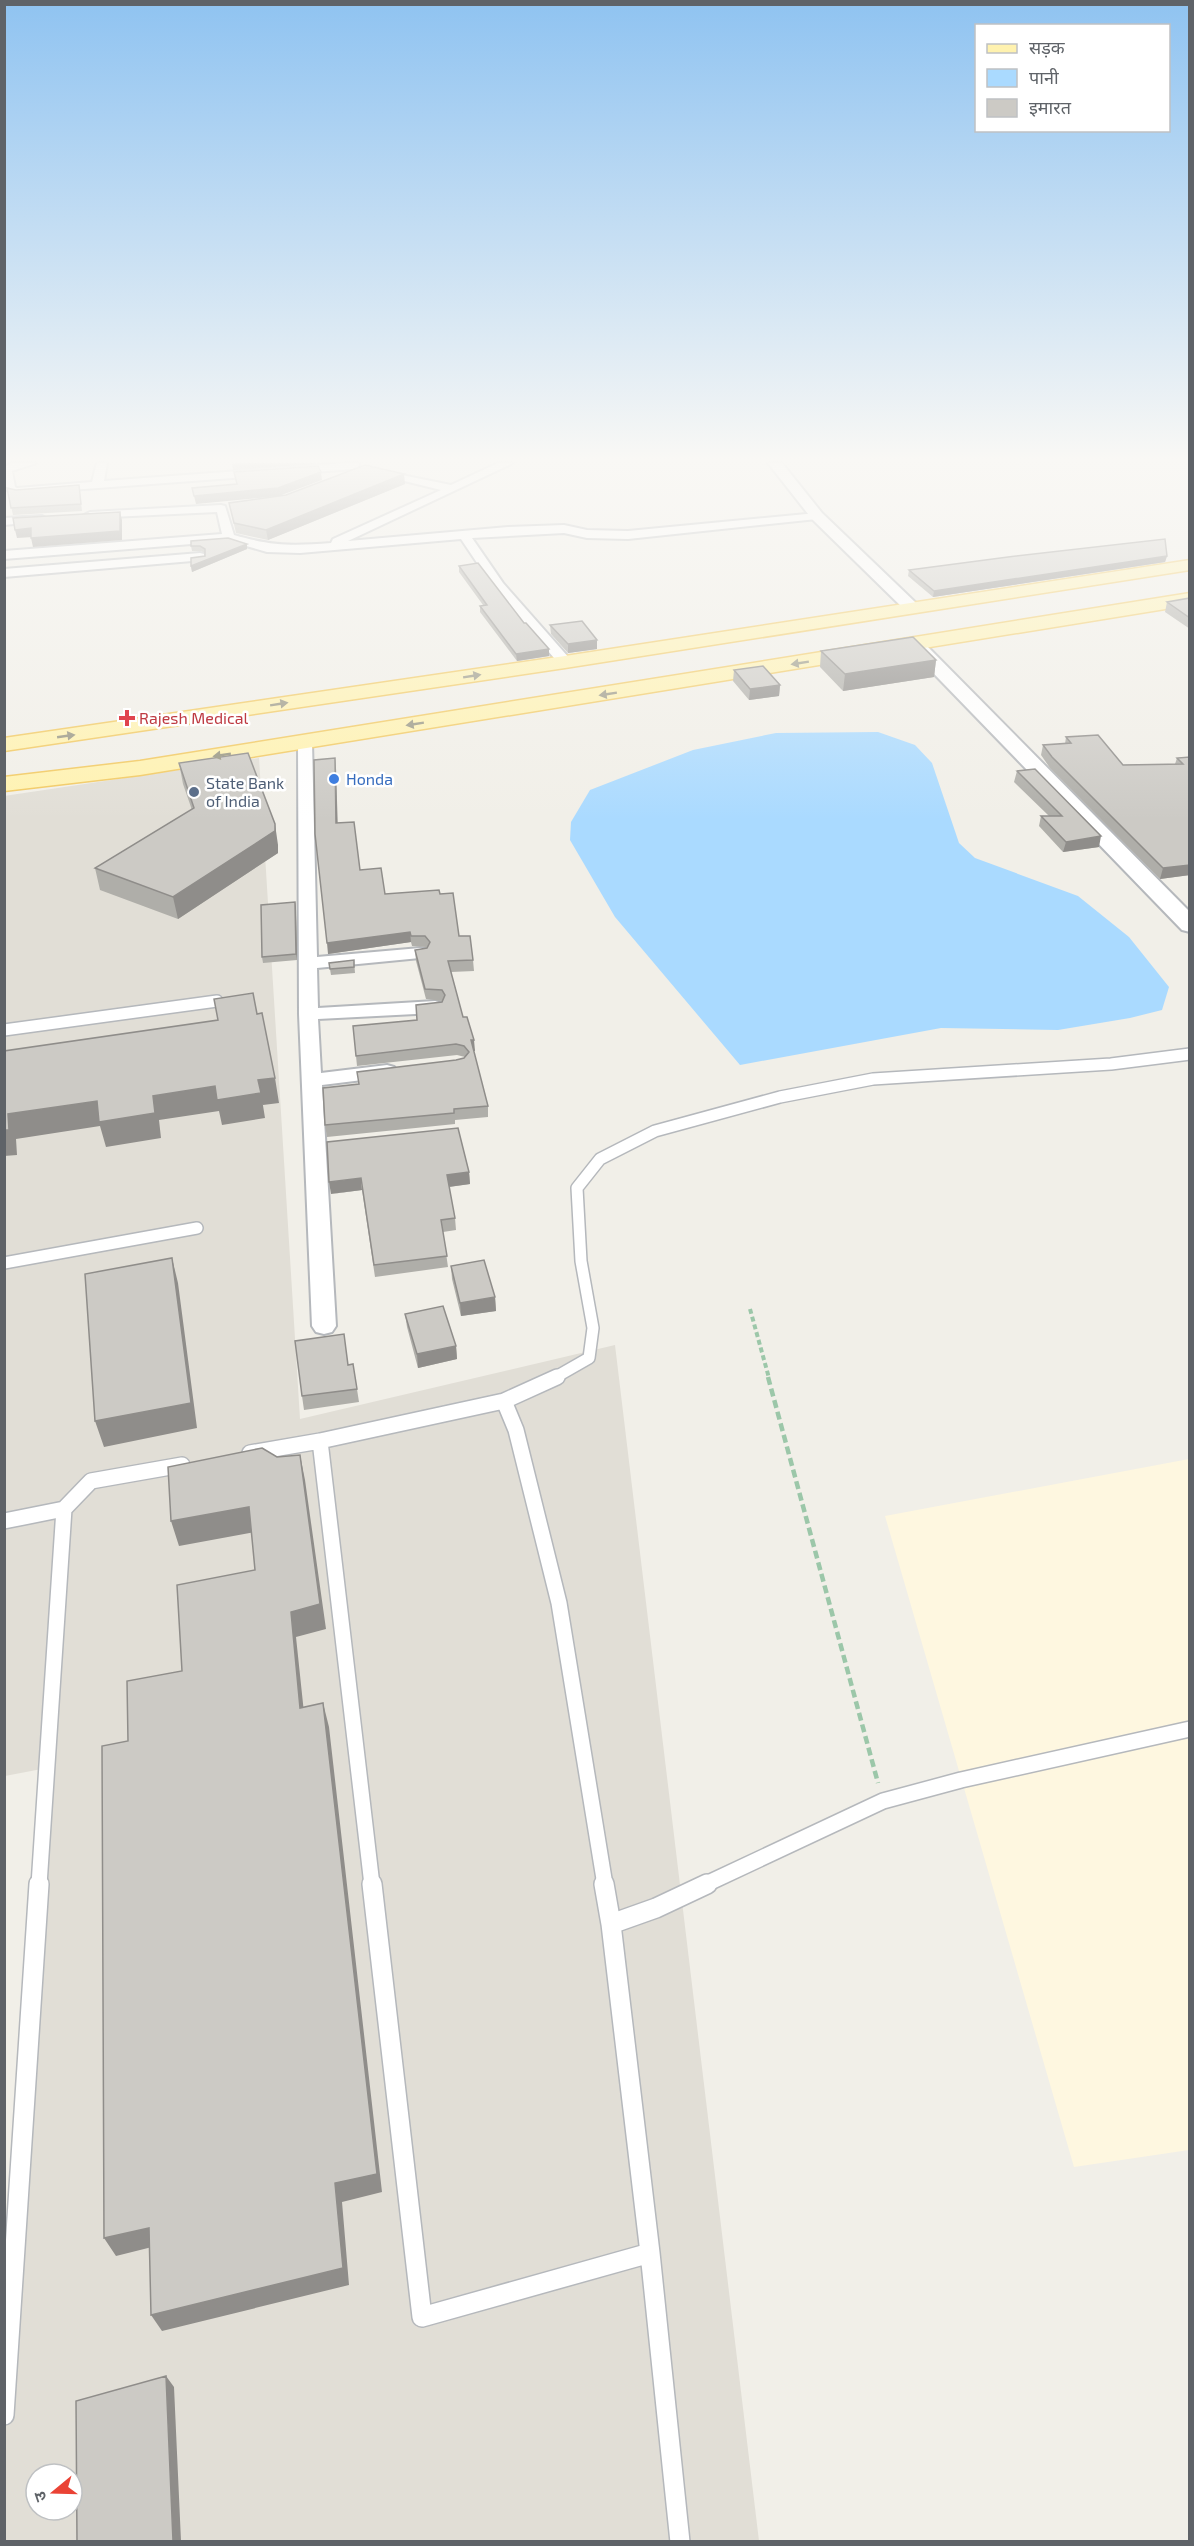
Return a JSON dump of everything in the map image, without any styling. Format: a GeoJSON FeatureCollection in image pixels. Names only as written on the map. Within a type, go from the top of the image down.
{"type":"FeatureCollection","features":[{"type":"Feature","properties":{"kind":"main road"},"geometry":{"type":"LineString","coordinates":[[6,744],[565,662],[1078,582]]}},
{"type":"Feature","properties":{"kind":"main road"},"geometry":{"type":"LineString","coordinates":[[7,785],[305,742],[1190,599]]}},
{"type":"Feature","properties":{"kind":"street"},"geometry":{"type":"LineString","coordinates":[[496,582],[565,662]]}},
{"type":"Feature","properties":{"kind":"street"},"geometry":{"type":"LineString","coordinates":[[885,582],[911,607]]}},
{"type":"Feature","properties":{"kind":"street"},"geometry":{"type":"LineString","coordinates":[[915,644],[1190,925]]}},
{"type":"Feature","properties":{"kind":"street"},"geometry":{"type":"LineString","coordinates":[[305,742],[309,1014],[324,1326]]}},
{"type":"Feature","properties":{"kind":"street"},"geometry":{"type":"LineString","coordinates":[[308,963],[420,953]]}},
{"type":"Feature","properties":{"kind":"street"},"geometry":{"type":"LineString","coordinates":[[309,1014],[435,1007]]}},
{"type":"Feature","properties":{"kind":"street"},"geometry":{"type":"LineString","coordinates":[[312,1080],[401,1070]]}},
{"type":"Feature","properties":{"kind":"street"},"geometry":{"type":"LineString","coordinates":[[315,1148],[338,1145]]}},
{"type":"Feature","properties":{"kind":"lane"},"geometry":{"type":"LineString","coordinates":[[4,1030],[216,1001]]}},
{"type":"Feature","properties":{"kind":"lane"},"geometry":{"type":"LineString","coordinates":[[240,1455],[320,1441],[504,1401],[566,1373],[589,1358],[593,1328],[581,1261],[577,1188],[600,1159],[655,1131],[780,1097],[873,1079],[1111,1064],[1190,1054]]}},
{"type":"Feature","properties":{"kind":"lane"},"geometry":{"type":"LineString","coordinates":[[4,1263],[197,1228]]}},
{"type":"Feature","properties":{"kind":"lane"},"geometry":{"type":"LineString","coordinates":[[504,1401],[516,1430],[559,1603],[611,1924],[650,2253],[680,2541]]}},
{"type":"Feature","properties":{"kind":"lane"},"geometry":{"type":"LineString","coordinates":[[320,1441],[422,2317],[650,2253]]}},
{"type":"Feature","properties":{"kind":"lane"},"geometry":{"type":"LineString","coordinates":[[4,1521],[64,1509],[91,1481],[194,1463]]}},
{"type":"Feature","properties":{"kind":"lane"},"geometry":{"type":"LineString","coordinates":[[4,2415],[64,1509]]}},
{"type":"Feature","properties":{"kind":"lane"},"geometry":{"type":"LineString","coordinates":[[611,1924],[656,1908],[883,1801],[961,1780],[1190,1729]]}},
{"type":"Feature","properties":{"kind":"path"},"geometry":{"type":"LineString","coordinates":[[750,1309],[883,1801]]}},
{"type":"Feature","properties":{"kind":"shaded area"},"geometry":{"type":"Polygon","coordinates":[[[259,758],[300,1419],[615,1345],[759,2541],[5,2541],[5,2337],[52,1767],[5,1776],[4,796],[259,758]]]}},
{"type":"Feature","properties":{"kind":"shaded area"},"geometry":{"type":"Polygon","coordinates":[[[1189,1459],[1189,2150],[1074,2167],[885,1516],[1189,1459]]]}},
{"type":"Feature","properties":{"kind":"water"},"geometry":{"type":"Polygon","coordinates":[[[878,732],[915,745],[932,763],[959,843],[975,858],[1078,896],[1129,937],[1169,987],[1162,1010],[1130,1018],[1058,1030],[941,1028],[740,1065],[615,917],[570,840],[571,822],[590,790],[693,750],[776,733],[878,732]]]}},
{"type":"Feature","properties":{"kind":"building"},"geometry":{"type":"Polygon","coordinates":[[[470,582],[492,582],[524,623],[549,649],[516,654],[480,606],[487,605],[470,582]]]}},
{"type":"Feature","properties":{"kind":"building"},"geometry":{"type":"Polygon","coordinates":[[[923,582],[995,582],[934,591],[923,582]]]}},
{"type":"Feature","properties":{"kind":"building"},"geometry":{"type":"Polygon","coordinates":[[[1190,598],[1190,618],[1167,602],[1190,598]]]}},
{"type":"Feature","properties":{"kind":"building"},"geometry":{"type":"Polygon","coordinates":[[[582,621],[597,640],[568,644],[550,625],[582,621]]]}},
{"type":"Feature","properties":{"kind":"building"},"geometry":{"type":"Polygon","coordinates":[[[913,637],[936,660],[845,674],[821,651],[913,637]]]}},
{"type":"Feature","properties":{"kind":"building"},"geometry":{"type":"Polygon","coordinates":[[[763,666],[780,685],[750,689],[734,670],[763,666]]]}},
{"type":"Feature","properties":{"kind":"building"},"geometry":{"type":"Polygon","coordinates":[[[1098,735],[1123,765],[1183,764],[1177,758],[1190,757],[1190,865],[1163,868],[1052,757],[1043,745],[1071,743],[1066,737],[1098,735]]]}},
{"type":"Feature","properties":{"kind":"building"},"geometry":{"type":"Polygon","coordinates":[[[248,753],[275,824],[275,831],[173,897],[95,868],[194,808],[179,763],[248,753]]]}},
{"type":"Feature","properties":{"kind":"building"},"geometry":{"type":"Polygon","coordinates":[[[335,758],[336,823],[354,822],[360,870],[381,868],[385,894],[439,890],[440,894],[453,893],[459,936],[470,936],[473,960],[448,961],[463,1017],[467,1017],[474,1040],[471,1040],[488,1106],[454,1109],[454,1113],[325,1125],[323,1088],[359,1084],[357,1072],[456,1060],[464,1058],[469,1052],[464,1046],[456,1044],[356,1056],[353,1026],[417,1020],[416,1005],[442,1002],[445,995],[442,990],[425,989],[415,950],[427,948],[430,942],[425,936],[411,936],[410,932],[327,943],[315,834],[314,760],[335,758]]]}},
{"type":"Feature","properties":{"kind":"building"},"geometry":{"type":"Polygon","coordinates":[[[1035,769],[1101,836],[1066,842],[1041,816],[1062,816],[1017,771],[1035,769]]]}},
{"type":"Feature","properties":{"kind":"building"},"geometry":{"type":"Polygon","coordinates":[[[295,902],[296,954],[262,957],[261,905],[295,902]]]}},
{"type":"Feature","properties":{"kind":"building"},"geometry":{"type":"Polygon","coordinates":[[[354,960],[354,967],[330,969],[329,963],[354,960]]]}},
{"type":"Feature","properties":{"kind":"building"},"geometry":{"type":"Polygon","coordinates":[[[253,993],[257,1014],[262,1013],[275,1078],[258,1080],[261,1093],[217,1100],[215,1086],[153,1096],[155,1113],[99,1122],[97,1101],[8,1114],[9,1130],[4,1130],[4,1051],[218,1020],[214,999],[253,993]]]}},
{"type":"Feature","properties":{"kind":"building"},"geometry":{"type":"Polygon","coordinates":[[[458,1128],[469,1172],[447,1175],[455,1218],[441,1220],[447,1256],[374,1265],[361,1178],[329,1182],[327,1142],[458,1128]]]}},
{"type":"Feature","properties":{"kind":"building"},"geometry":{"type":"Polygon","coordinates":[[[172,1258],[191,1403],[95,1421],[85,1274],[172,1258]]]}},
{"type":"Feature","properties":{"kind":"building"},"geometry":{"type":"Polygon","coordinates":[[[484,1260],[495,1297],[460,1303],[451,1266],[484,1260]]]}},
{"type":"Feature","properties":{"kind":"building"},"geometry":{"type":"Polygon","coordinates":[[[443,1306],[456,1346],[417,1354],[405,1314],[443,1306]]]}},
{"type":"Feature","properties":{"kind":"building"},"geometry":{"type":"Polygon","coordinates":[[[344,1334],[348,1365],[353,1364],[357,1389],[302,1396],[295,1341],[344,1334]]]}},
{"type":"Feature","properties":{"kind":"building"},"geometry":{"type":"Polygon","coordinates":[[[262,1448],[277,1457],[300,1455],[320,1604],[291,1612],[300,1708],[323,1703],[377,2174],[335,2183],[343,2268],[151,2315],[149,2228],[104,2238],[102,1746],[128,1741],[127,1681],[182,1671],[177,1585],[255,1570],[249,1507],[171,1521],[168,1467],[262,1448]]]}},
{"type":"Feature","properties":{"kind":"building"},"geometry":{"type":"Polygon","coordinates":[[[166,2376],[173,2541],[77,2541],[77,2522],[84,2522],[84,2462],[76,2462],[76,2401],[166,2376]]]}},
{"type":"Feature","properties":{"kind":"place","name":"Rajesh Medical"},"geometry":{"type":"Point","coordinates":[127,718]}},
{"type":"Feature","properties":{"kind":"place","name":"Honda"},"geometry":{"type":"Point","coordinates":[334,779]}},
{"type":"Feature","properties":{"kind":"place","name":"State Bank of India"},"geometry":{"type":"Point","coordinates":[194,792]}}]}
